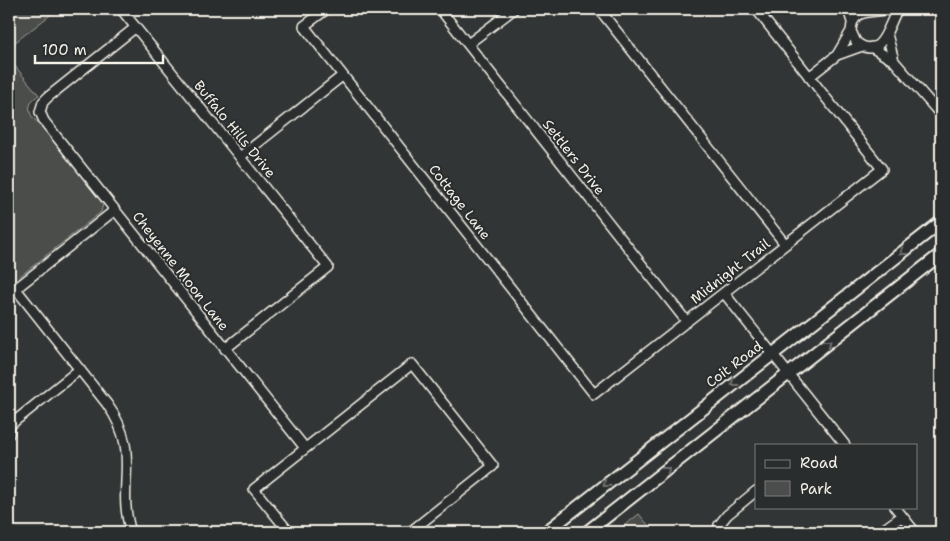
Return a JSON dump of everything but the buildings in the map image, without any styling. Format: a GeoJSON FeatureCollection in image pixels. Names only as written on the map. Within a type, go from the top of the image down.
{"type":"FeatureCollection","features":[{"type":"Feature","properties":{"kind":"main road","name":"Coit Road"},"geometry":{"type":"LineString","coordinates":[[546,532],[941,222]]}},
{"type":"Feature","properties":{"kind":"main road"},"geometry":{"type":"LineString","coordinates":[[587,532],[941,254]]}},
{"type":"Feature","properties":{"kind":"street","name":"Buffalo Hills Drive"},"geometry":{"type":"LineString","coordinates":[[121,9],[328,267],[226,348]]}},
{"type":"Feature","properties":{"kind":"street","name":"Cottage Lane"},"geometry":{"type":"LineString","coordinates":[[327,9],[304,26],[594,394]]}},
{"type":"Feature","properties":{"kind":"street","name":"Settlers Drive"},"geometry":{"type":"LineString","coordinates":[[440,9],[687,322]]}},
{"type":"Feature","properties":{"kind":"street"},"geometry":{"type":"LineString","coordinates":[[468,44],[514,9]]}},
{"type":"Feature","properties":{"kind":"street"},"geometry":{"type":"LineString","coordinates":[[599,9],[785,244]]}},
{"type":"Feature","properties":{"kind":"street"},"geometry":{"type":"LineString","coordinates":[[756,9],[809,77],[837,55],[881,43],[887,33],[890,21],[898,9]]}},
{"type":"Feature","properties":{"kind":"street"},"geometry":{"type":"LineString","coordinates":[[848,9],[854,39],[894,60],[941,115]]}},
{"type":"Feature","properties":{"kind":"street"},"geometry":{"type":"LineString","coordinates":[[837,55],[858,15],[867,10],[888,9]]}},
{"type":"Feature","properties":{"kind":"street"},"geometry":{"type":"LineString","coordinates":[[867,10],[884,19],[894,60]]}},
{"type":"Feature","properties":{"kind":"street","name":"Cheyenne Moon Lane"},"geometry":{"type":"LineString","coordinates":[[136,27],[48,97],[40,108],[44,121],[305,448]]}},
{"type":"Feature","properties":{"kind":"street"},"geometry":{"type":"LineString","coordinates":[[240,157],[342,76]]}},
{"type":"Feature","properties":{"kind":"street","name":"Midnight Trail"},"geometry":{"type":"LineString","coordinates":[[594,394],[882,169],[809,77]]}},
{"type":"Feature","properties":{"kind":"street"},"geometry":{"type":"LineString","coordinates":[[115,210],[12,291],[80,369],[112,410],[123,431],[128,457],[126,507],[131,532]]}},
{"type":"Feature","properties":{"kind":"street"},"geometry":{"type":"LineString","coordinates":[[724,293],[844,444]]}},
{"type":"Feature","properties":{"kind":"street"},"geometry":{"type":"LineString","coordinates":[[289,532],[254,489],[412,364],[493,466],[410,532]]}},
{"type":"Feature","properties":{"kind":"street"},"geometry":{"type":"LineString","coordinates":[[9,429],[80,369]]}},
{"type":"Feature","properties":{"kind":"street"},"geometry":{"type":"LineString","coordinates":[[721,529],[727,515],[755,492]]}},
{"type":"Feature","properties":{"kind":"street"},"geometry":{"type":"LineString","coordinates":[[896,508],[915,532]]}},
{"type":"Feature","properties":{"kind":"street"},"geometry":{"type":"LineString","coordinates":[[880,532],[902,516]]}},
{"type":"Feature","properties":{"kind":"green space"},"geometry":{"type":"Polygon","coordinates":[[[9,9],[58,9],[9,47],[9,9]]]}},
{"type":"Feature","properties":{"kind":"green space"},"geometry":{"type":"Polygon","coordinates":[[[9,59],[39,95],[30,105],[32,117],[39,123],[103,204],[101,212],[9,285],[9,59]]]}},
{"type":"Feature","properties":{"kind":"green space"},"geometry":{"type":"Polygon","coordinates":[[[639,514],[654,532],[616,532],[639,514]]]}}]}
